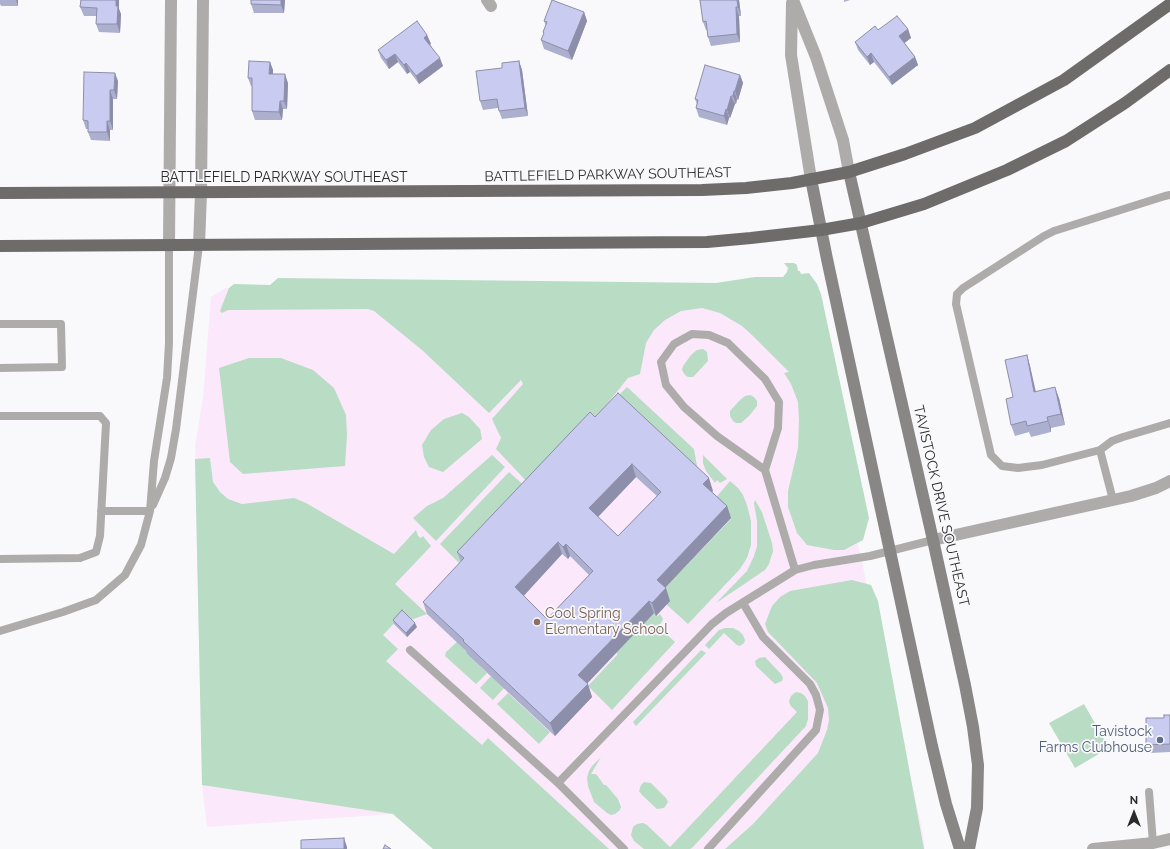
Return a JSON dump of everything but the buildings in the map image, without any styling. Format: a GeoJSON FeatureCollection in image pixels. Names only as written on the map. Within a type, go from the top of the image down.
{"type":"FeatureCollection","features":[{"type":"Feature","properties":{"kind":"main road","name":"BATTLEFIELD PARKWAY SOUTHEAST"},"geometry":{"type":"LineString","coordinates":[[0,193],[702,190],[746,188],[792,183],[849,172],[912,152],[976,128],[1064,80],[1170,4]]}},
{"type":"Feature","properties":{"kind":"main road"},"geometry":{"type":"LineString","coordinates":[[0,246],[707,242],[821,230],[861,223],[924,204],[1007,170],[1066,141],[1125,103],[1170,70]]}},
{"type":"Feature","properties":{"kind":"street"},"geometry":{"type":"LineString","coordinates":[[169,245],[171,0]]}},
{"type":"Feature","properties":{"kind":"street"},"geometry":{"type":"LineString","coordinates":[[199,245],[203,0]]}},
{"type":"Feature","properties":{"kind":"street"},"geometry":{"type":"LineString","coordinates":[[793,0],[816,57],[841,132],[849,172]]}},
{"type":"Feature","properties":{"kind":"street"},"geometry":{"type":"LineString","coordinates":[[793,0],[791,55],[811,179],[821,230],[932,746],[946,804],[960,849]]}},
{"type":"Feature","properties":{"kind":"street","name":"TAVISTOCK DRIVE SOUTHEAST"},"geometry":{"type":"LineString","coordinates":[[849,172],[933,540],[973,727],[978,765],[977,808],[969,849]]}},
{"type":"Feature","properties":{"kind":"street"},"geometry":{"type":"LineString","coordinates":[[933,540],[1113,500],[1156,488],[1170,481]]}},
{"type":"Feature","properties":{"kind":"street"},"geometry":{"type":"LineString","coordinates":[[1093,849],[1153,843],[1170,839]]}},
{"type":"Feature","properties":{"kind":"lane"},"geometry":{"type":"LineString","coordinates":[[1170,195],[1044,236],[963,288],[957,294],[956,304],[991,455],[1002,466],[1018,468],[1042,464],[1100,450],[1112,441],[1170,423]]}},
{"type":"Feature","properties":{"kind":"lane"},"geometry":{"type":"LineString","coordinates":[[150,511],[154,461],[168,371],[170,343],[169,245]]}},
{"type":"Feature","properties":{"kind":"lane"},"geometry":{"type":"LineString","coordinates":[[0,631],[63,612],[96,600],[125,575],[141,545],[150,511],[165,478],[171,458],[199,245]]}},
{"type":"Feature","properties":{"kind":"lane"},"geometry":{"type":"LineString","coordinates":[[0,324],[61,324],[62,367],[0,368]]}},
{"type":"Feature","properties":{"kind":"lane"},"geometry":{"type":"LineString","coordinates":[[765,470],[717,436],[684,406],[666,385],[661,362],[674,344],[692,334],[709,336],[728,343],[765,379],[779,402],[778,428],[765,470],[795,570]]}},
{"type":"Feature","properties":{"kind":"lane"},"geometry":{"type":"LineString","coordinates":[[0,416],[100,416],[106,423],[100,536],[96,552],[80,558],[0,559]]}},
{"type":"Feature","properties":{"kind":"lane"},"geometry":{"type":"LineString","coordinates":[[1100,450],[1113,500]]}},
{"type":"Feature","properties":{"kind":"lane"},"geometry":{"type":"LineString","coordinates":[[101,511],[150,511]]}},
{"type":"Feature","properties":{"kind":"lane"},"geometry":{"type":"LineString","coordinates":[[558,783],[712,624],[726,613],[795,570],[814,565],[870,556],[933,540]]}},
{"type":"Feature","properties":{"kind":"lane"},"geometry":{"type":"LineString","coordinates":[[708,849],[816,730],[820,710],[816,695],[810,684],[763,636],[743,603]]}},
{"type":"Feature","properties":{"kind":"lane"},"geometry":{"type":"LineString","coordinates":[[410,650],[558,783],[624,849]]}},
{"type":"Feature","properties":{"kind":"lane"},"geometry":{"type":"LineString","coordinates":[[1149,792],[1153,843]]}},
{"type":"Feature","properties":{"kind":"shaded area","name":"Cool Spring Elementary School"},"geometry":{"type":"Polygon","coordinates":[[[793,282],[819,371],[922,829],[925,849],[433,849],[393,814],[207,827],[202,785],[195,447],[203,397],[211,297],[226,288],[793,282]]]}},
{"type":"Feature","properties":{"kind":"green space"},"geometry":{"type":"Polygon","coordinates":[[[784,263],[794,263],[797,265],[798,271],[800,271],[801,274],[809,273],[817,284],[821,294],[869,518],[863,540],[844,550],[834,550],[807,545],[797,533],[788,507],[788,491],[798,448],[799,420],[798,402],[791,384],[784,373],[789,372],[742,326],[720,313],[702,308],[681,311],[665,320],[654,330],[646,343],[640,374],[628,378],[591,424],[531,486],[496,449],[501,438],[492,419],[523,384],[521,380],[489,413],[422,350],[374,311],[368,309],[228,310],[222,313],[220,311],[229,288],[234,284],[270,285],[278,278],[716,283],[755,277],[783,277],[788,268],[784,263]]]}},
{"type":"Feature","properties":{"kind":"green space"},"geometry":{"type":"Polygon","coordinates":[[[703,349],[707,352],[708,361],[693,377],[688,377],[682,370],[683,366],[691,355],[697,350],[703,349]]]}},
{"type":"Feature","properties":{"kind":"green space"},"geometry":{"type":"Polygon","coordinates":[[[249,358],[281,358],[313,370],[334,388],[346,415],[347,435],[345,466],[243,474],[230,462],[219,368],[249,358]]]}},
{"type":"Feature","properties":{"kind":"green space"},"geometry":{"type":"Polygon","coordinates":[[[627,387],[694,449],[697,466],[710,485],[619,395],[627,387]]]}},
{"type":"Feature","properties":{"kind":"green space"},"geometry":{"type":"Polygon","coordinates":[[[750,395],[757,401],[757,406],[741,423],[736,423],[730,416],[730,411],[745,396],[750,395]]]}},
{"type":"Feature","properties":{"kind":"green space"},"geometry":{"type":"Polygon","coordinates":[[[462,413],[469,417],[480,429],[482,439],[443,472],[429,467],[424,457],[422,445],[431,430],[444,419],[462,413]]]}},
{"type":"Feature","properties":{"kind":"green space"},"geometry":{"type":"Polygon","coordinates":[[[492,455],[505,467],[436,541],[413,518],[427,506],[443,498],[492,455]]]}},
{"type":"Feature","properties":{"kind":"green space"},"geometry":{"type":"Polygon","coordinates":[[[703,455],[727,479],[720,483],[717,480],[715,483],[706,471],[703,463],[703,455]]]}},
{"type":"Feature","properties":{"kind":"green space"},"geometry":{"type":"Polygon","coordinates":[[[210,458],[213,482],[220,492],[228,499],[242,504],[294,498],[306,503],[394,554],[416,530],[418,536],[421,538],[423,536],[431,546],[395,584],[427,614],[411,620],[404,613],[383,635],[398,649],[386,661],[482,745],[488,738],[609,849],[433,849],[393,814],[202,785],[195,459],[210,458]]]}},
{"type":"Feature","properties":{"kind":"green space"},"geometry":{"type":"Polygon","coordinates":[[[509,472],[528,489],[459,563],[440,544],[509,472]]]}},
{"type":"Feature","properties":{"kind":"green space"},"geometry":{"type":"Polygon","coordinates":[[[730,481],[743,495],[747,505],[751,521],[751,545],[747,558],[740,569],[688,624],[667,605],[661,592],[731,519],[713,501],[730,481]]]}},
{"type":"Feature","properties":{"kind":"green space"},"geometry":{"type":"Polygon","coordinates":[[[755,500],[762,512],[772,543],[773,551],[769,564],[765,570],[716,603],[747,571],[754,556],[757,546],[755,500]]]}},
{"type":"Feature","properties":{"kind":"green space"},"geometry":{"type":"Polygon","coordinates":[[[852,580],[871,585],[878,601],[924,849],[725,849],[753,824],[818,753],[827,730],[829,720],[828,708],[817,683],[768,632],[765,624],[772,606],[780,597],[790,591],[852,580]]]}},
{"type":"Feature","properties":{"kind":"green space"},"geometry":{"type":"Polygon","coordinates":[[[654,613],[658,616],[660,614],[663,619],[660,628],[675,642],[612,710],[588,686],[617,655],[617,651],[654,613]]]}},
{"type":"Feature","properties":{"kind":"green space"},"geometry":{"type":"Polygon","coordinates":[[[733,628],[739,631],[743,635],[745,640],[744,643],[740,646],[737,645],[724,633],[709,649],[705,645],[719,630],[733,628]]]}},
{"type":"Feature","properties":{"kind":"green space"},"geometry":{"type":"Polygon","coordinates":[[[457,642],[487,673],[476,684],[445,656],[446,652],[457,642]]]}},
{"type":"Feature","properties":{"kind":"green space"},"geometry":{"type":"Polygon","coordinates":[[[701,650],[706,653],[636,726],[633,722],[701,650]]]}},
{"type":"Feature","properties":{"kind":"green space"},"geometry":{"type":"Polygon","coordinates":[[[765,657],[781,674],[783,678],[782,681],[775,684],[756,666],[755,661],[759,658],[765,657]]]}},
{"type":"Feature","properties":{"kind":"green space"},"geometry":{"type":"Polygon","coordinates":[[[491,676],[504,688],[493,700],[480,688],[491,676]]]}},
{"type":"Feature","properties":{"kind":"green space"},"geometry":{"type":"Polygon","coordinates":[[[796,692],[805,696],[808,701],[808,719],[806,726],[692,848],[644,849],[634,841],[631,835],[633,827],[637,824],[643,823],[670,847],[797,712],[790,705],[789,701],[791,696],[796,692]]]}},
{"type":"Feature","properties":{"kind":"green space"},"geometry":{"type":"Polygon","coordinates":[[[508,693],[550,732],[539,744],[497,704],[508,693]]]}},
{"type":"Feature","properties":{"kind":"green space"},"geometry":{"type":"Polygon","coordinates":[[[1084,704],[1109,748],[1075,768],[1049,723],[1084,704]]]}},
{"type":"Feature","properties":{"kind":"green space"},"geometry":{"type":"Polygon","coordinates":[[[601,757],[591,774],[596,774],[604,785],[606,785],[618,799],[621,807],[620,810],[611,815],[594,802],[588,786],[587,778],[589,771],[601,757]]]}},
{"type":"Feature","properties":{"kind":"green space"},"geometry":{"type":"Polygon","coordinates":[[[644,782],[651,783],[666,798],[668,802],[664,808],[657,809],[642,795],[639,791],[644,782]]]}},
{"type":"Feature","properties":{"kind":"place","name":"Cool Spring Elementary School"},"geometry":{"type":"Point","coordinates":[537,622]}},
{"type":"Feature","properties":{"kind":"place","name":"Tavistock Farms Clubhouse"},"geometry":{"type":"Point","coordinates":[1160,740]}}]}
